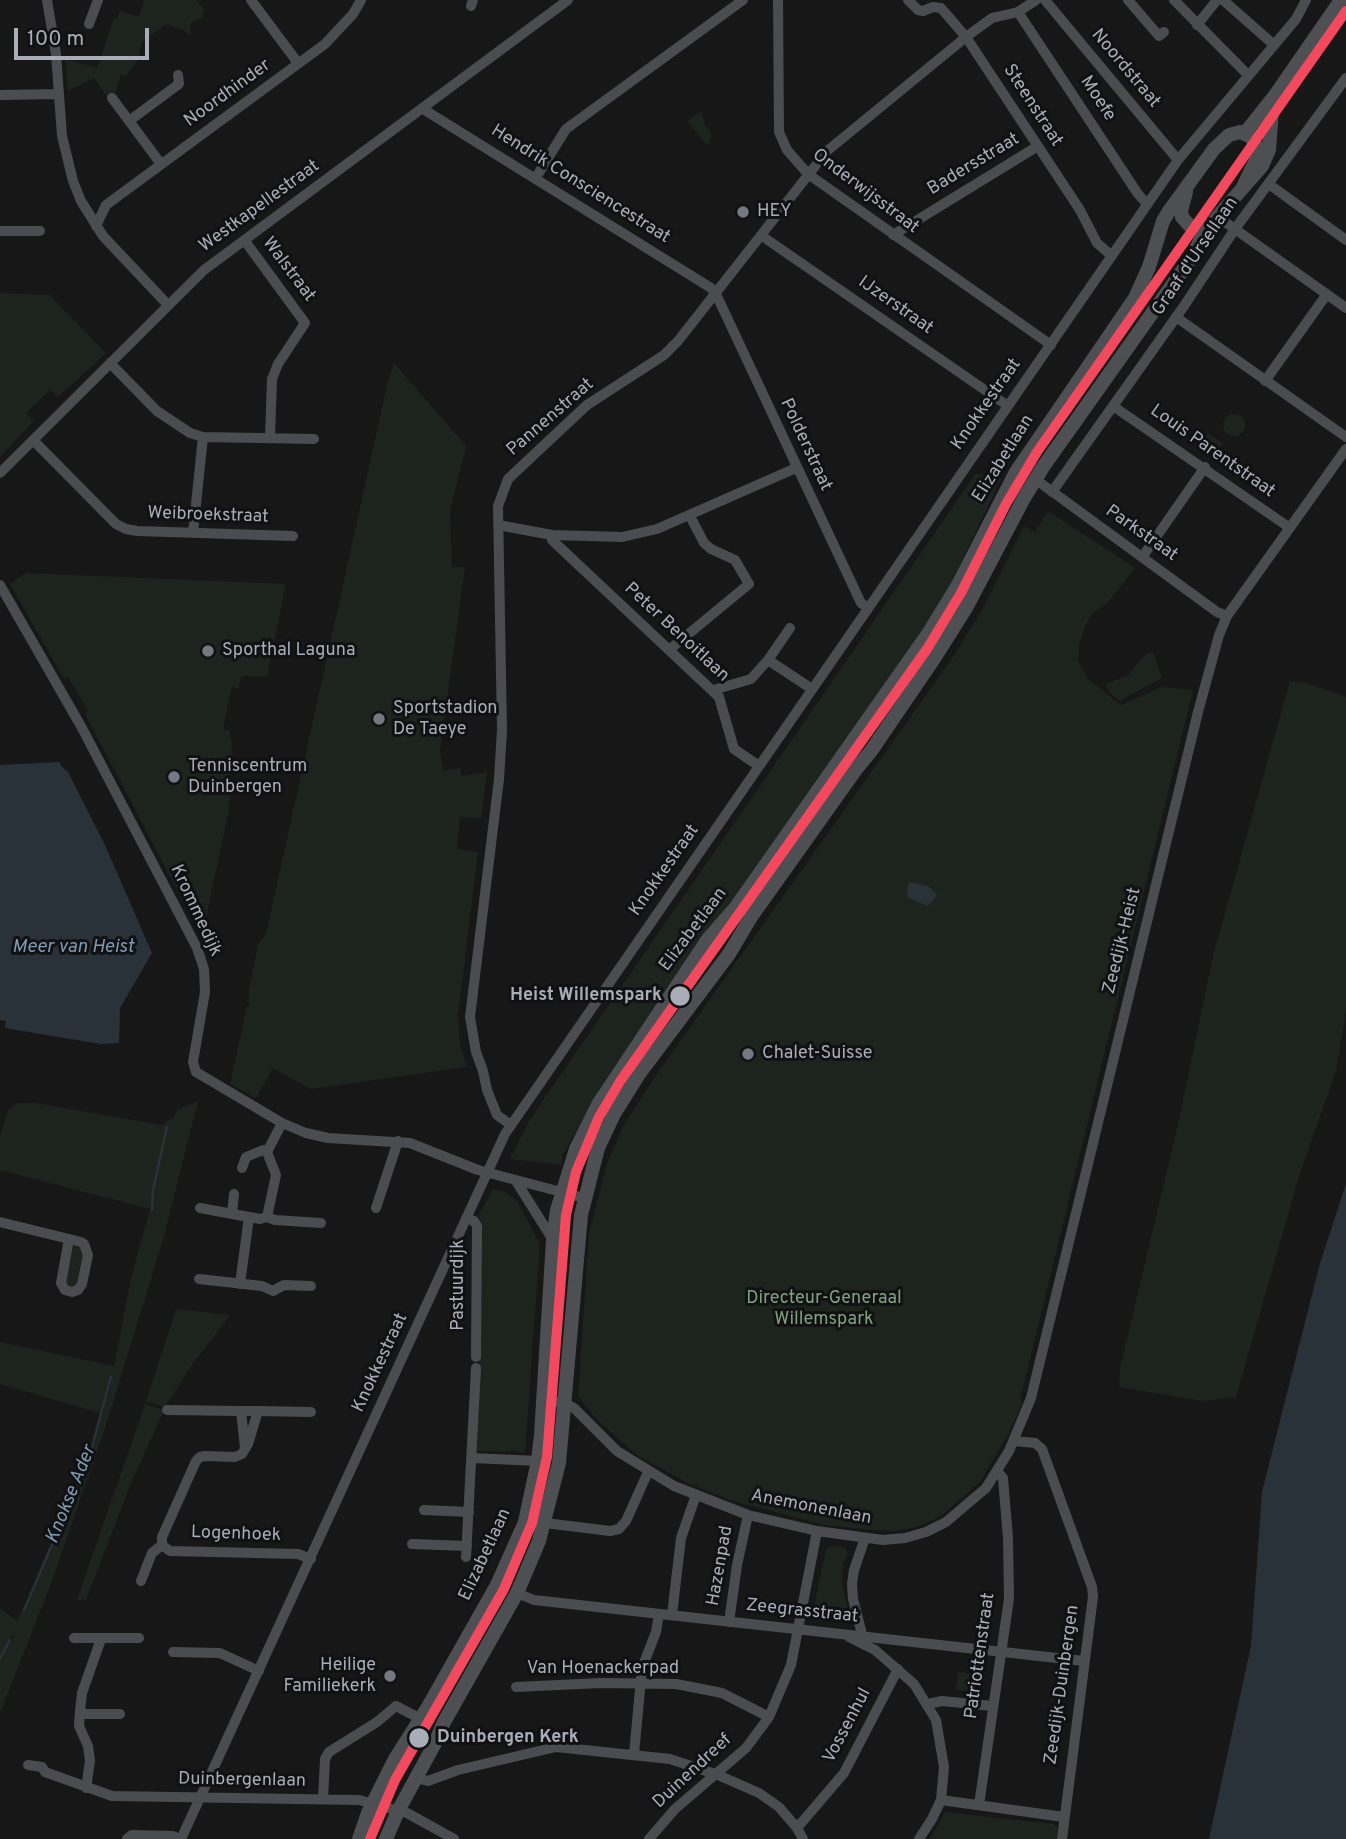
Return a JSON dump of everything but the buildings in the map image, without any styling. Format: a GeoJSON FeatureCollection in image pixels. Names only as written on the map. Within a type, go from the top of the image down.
{"type":"FeatureCollection","features":[{"type":"Feature","properties":{"kind":"main road","name":"Elizabetlaan"},"geometry":{"type":"LineString","coordinates":[[1245,133],[1276,94],[1341,0]]}},
{"type":"Feature","properties":{"kind":"main road","name":"Elizabetlaan"},"geometry":{"type":"LineString","coordinates":[[386,1839],[398,1811],[516,1593],[545,1523],[559,1463],[577,1241],[584,1198],[604,1133],[625,1096],[722,964],[751,917],[884,733],[946,641],[1035,479],[1192,257],[1205,231],[1266,158],[1276,94]]}},
{"type":"Feature","properties":{"kind":"main road","name":"Elizabetlaan"},"geometry":{"type":"LineString","coordinates":[[359,1839],[372,1804],[419,1718],[465,1643],[512,1554],[525,1522],[538,1461],[552,1240],[562,1192],[581,1138],[609,1086],[708,939],[736,907],[930,631],[958,585],[1016,472],[1135,298],[1149,267],[1163,221],[1214,149],[1228,135],[1245,133],[1251,137],[1258,149],[1257,158],[1242,189]]}},
{"type":"Feature","properties":{"kind":"main road","name":"Elizabetlaan"},"geometry":{"type":"LineString","coordinates":[[1188,184],[1182,217],[1189,225],[1205,231]]}},
{"type":"Feature","properties":{"kind":"street"},"geometry":{"type":"LineString","coordinates":[[47,0],[55,45],[66,158],[81,201],[115,250],[168,305]]}},
{"type":"Feature","properties":{"kind":"street"},"geometry":{"type":"LineString","coordinates":[[89,24],[98,0]]}},
{"type":"Feature","properties":{"kind":"street"},"geometry":{"type":"LineString","coordinates":[[250,0],[298,64]]}},
{"type":"Feature","properties":{"kind":"street","name":"Noordhinder"},"geometry":{"type":"LineString","coordinates":[[96,226],[106,205],[325,44],[353,14],[361,0]]}},
{"type":"Feature","properties":{"kind":"street","name":"Westkapellestraat"},"geometry":{"type":"LineString","coordinates":[[0,473],[204,270],[568,0]]}},
{"type":"Feature","properties":{"kind":"street"},"geometry":{"type":"LineString","coordinates":[[535,179],[566,130],[743,0]]}},
{"type":"Feature","properties":{"kind":"street","name":"Onderwijsstraat"},"geometry":{"type":"LineString","coordinates":[[778,0],[779,132],[787,150],[808,174],[1051,345]]}},
{"type":"Feature","properties":{"kind":"street","name":"Steenstraat"},"geometry":{"type":"LineString","coordinates":[[908,0],[918,10],[941,8],[965,37],[1038,146],[1097,243],[1112,256]]}},
{"type":"Feature","properties":{"kind":"street","name":"Pannenstraat"},"geometry":{"type":"LineString","coordinates":[[511,1125],[497,1115],[487,1090],[470,1017],[499,779],[502,730],[498,506],[508,479],[587,405],[664,355],[678,341],[836,142],[965,37],[992,18],[1018,12],[1036,0]]}},
{"type":"Feature","properties":{"kind":"street"},"geometry":{"type":"LineString","coordinates":[[1046,2],[1061,0]]}},
{"type":"Feature","properties":{"kind":"street"},"geometry":{"type":"LineString","coordinates":[[1128,0],[1159,36],[1164,32]]}},
{"type":"Feature","properties":{"kind":"street"},"geometry":{"type":"LineString","coordinates":[[1174,0],[1247,74]]}},
{"type":"Feature","properties":{"kind":"street"},"geometry":{"type":"LineString","coordinates":[[1197,25],[1217,0]]}},
{"type":"Feature","properties":{"kind":"street"},"geometry":{"type":"LineString","coordinates":[[1223,0],[1273,44]]}},
{"type":"Feature","properties":{"kind":"street","name":"Knokkestraat"},"geometry":{"type":"LineString","coordinates":[[180,1839],[486,1173],[511,1125],[1178,160],[1247,74],[1296,19],[1306,0]]}},
{"type":"Feature","properties":{"kind":"street","name":"Noordstraat"},"geometry":{"type":"LineString","coordinates":[[1046,2],[1178,160]]}},
{"type":"Feature","properties":{"kind":"street","name":"Moefe"},"geometry":{"type":"LineString","coordinates":[[1018,12],[1147,204]]}},
{"type":"Feature","properties":{"kind":"street"},"geometry":{"type":"LineString","coordinates":[[129,121],[179,84],[178,75]]}},
{"type":"Feature","properties":{"kind":"street","name":"Graaf d'Ursellaan"},"geometry":{"type":"LineString","coordinates":[[1052,492],[1235,229],[1270,185],[1346,78]]}},
{"type":"Feature","properties":{"kind":"street"},"geometry":{"type":"LineString","coordinates":[[0,95],[59,94]]}},
{"type":"Feature","properties":{"kind":"street"},"geometry":{"type":"LineString","coordinates":[[112,98],[161,164]]}},
{"type":"Feature","properties":{"kind":"street","name":"Hendrik Consciencestraat"},"geometry":{"type":"LineString","coordinates":[[423,109],[705,283],[716,293]]}},
{"type":"Feature","properties":{"kind":"street"},"geometry":{"type":"LineString","coordinates":[[1196,135],[1214,149]]}},
{"type":"Feature","properties":{"kind":"street","name":"Badersstraat"},"geometry":{"type":"LineString","coordinates":[[893,235],[1038,146]]}},
{"type":"Feature","properties":{"kind":"street"},"geometry":{"type":"LineString","coordinates":[[1270,185],[1346,240]]}},
{"type":"Feature","properties":{"kind":"street"},"geometry":{"type":"LineString","coordinates":[[81,201],[106,205]]}},
{"type":"Feature","properties":{"kind":"street"},"geometry":{"type":"LineString","coordinates":[[1218,217],[1346,308]]}},
{"type":"Feature","properties":{"kind":"street"},"geometry":{"type":"LineString","coordinates":[[0,231],[40,231]]}},
{"type":"Feature","properties":{"kind":"street","name":"IJzerstraat"},"geometry":{"type":"LineString","coordinates":[[762,236],[1008,406]]}},
{"type":"Feature","properties":{"kind":"street","name":"Walstraat"},"geometry":{"type":"LineString","coordinates":[[245,241],[305,323],[278,364],[272,379],[270,437]]}},
{"type":"Feature","properties":{"kind":"street","name":"Polderstraat"},"geometry":{"type":"LineString","coordinates":[[716,293],[861,603],[868,608]]}},
{"type":"Feature","properties":{"kind":"street"},"geometry":{"type":"LineString","coordinates":[[1265,381],[1327,294]]}},
{"type":"Feature","properties":{"kind":"street"},"geometry":{"type":"LineString","coordinates":[[1176,317],[1346,437]]}},
{"type":"Feature","properties":{"kind":"street"},"geometry":{"type":"LineString","coordinates":[[110,363],[166,418],[190,433],[203,437],[314,439]]}},
{"type":"Feature","properties":{"kind":"street","name":"Louis Parentstraat"},"geometry":{"type":"LineString","coordinates":[[1113,406],[1290,528]]}},
{"type":"Feature","properties":{"kind":"street"},"geometry":{"type":"LineString","coordinates":[[193,533],[203,437]]}},
{"type":"Feature","properties":{"kind":"street","name":"Weibroekstraat"},"geometry":{"type":"LineString","coordinates":[[33,440],[116,524],[137,531],[293,536]]}},
{"type":"Feature","properties":{"kind":"street","name":"Zeedijk-Heist"},"geometry":{"type":"LineString","coordinates":[[997,1471],[1016,1437],[1031,1398],[1219,635],[1227,616],[1346,449]]}},
{"type":"Feature","properties":{"kind":"street"},"geometry":{"type":"LineString","coordinates":[[1143,556],[1205,467]]}},
{"type":"Feature","properties":{"kind":"street"},"geometry":{"type":"LineString","coordinates":[[498,525],[552,535],[622,537],[657,529],[690,516],[796,468]]}},
{"type":"Feature","properties":{"kind":"street","name":"Parkstraat"},"geometry":{"type":"LineString","coordinates":[[1035,479],[1217,612],[1227,616]]}},
{"type":"Feature","properties":{"kind":"street"},"geometry":{"type":"LineString","coordinates":[[669,650],[749,584],[735,561],[710,550],[704,544],[690,516]]}},
{"type":"Feature","properties":{"kind":"street","name":"Peter Benoitlaan"},"geometry":{"type":"LineString","coordinates":[[552,535],[552,540],[714,692],[722,702],[734,749],[759,766]]}},
{"type":"Feature","properties":{"kind":"street","name":"Krommedijk"},"geometry":{"type":"LineString","coordinates":[[0,585],[82,728],[197,948],[204,969],[205,992],[193,1062],[194,1070],[282,1123],[306,1133],[328,1138],[398,1141],[422,1146],[486,1173],[584,1198]]}},
{"type":"Feature","properties":{"kind":"street"},"geometry":{"type":"LineString","coordinates":[[714,692],[751,679],[790,628]]}},
{"type":"Feature","properties":{"kind":"street"},"geometry":{"type":"LineString","coordinates":[[768,660],[812,690]]}},
{"type":"Feature","properties":{"kind":"street"},"geometry":{"type":"LineString","coordinates":[[267,1217],[275,1175],[267,1152],[282,1123]]}},
{"type":"Feature","properties":{"kind":"street"},"geometry":{"type":"LineString","coordinates":[[376,1208],[398,1141]]}},
{"type":"Feature","properties":{"kind":"street"},"geometry":{"type":"LineString","coordinates":[[242,1168],[246,1157],[263,1150],[267,1152]]}},
{"type":"Feature","properties":{"kind":"street"},"geometry":{"type":"LineString","coordinates":[[516,1181],[552,1240]]}},
{"type":"Feature","properties":{"kind":"street"},"geometry":{"type":"LineString","coordinates":[[232,1214],[234,1194]]}},
{"type":"Feature","properties":{"kind":"street"},"geometry":{"type":"LineString","coordinates":[[200,1208],[260,1219],[267,1217],[321,1223]]}},
{"type":"Feature","properties":{"kind":"street"},"geometry":{"type":"LineString","coordinates":[[240,1284],[249,1217]]}},
{"type":"Feature","properties":{"kind":"street","name":"Pastuurdijk"},"geometry":{"type":"LineString","coordinates":[[412,1544],[466,1552],[476,1363],[477,1226],[474,1221],[466,1218]]}},
{"type":"Feature","properties":{"kind":"street"},"geometry":{"type":"LineString","coordinates":[[0,1222],[69,1239]]}},
{"type":"Feature","properties":{"kind":"street"},"geometry":{"type":"LineString","coordinates":[[199,1279],[262,1286],[272,1296],[284,1285],[311,1286]]}},
{"type":"Feature","properties":{"kind":"street"},"geometry":{"type":"LineString","coordinates":[[543,1400],[565,1403]]}},
{"type":"Feature","properties":{"kind":"street","name":"Anemonenlaan"},"geometry":{"type":"LineString","coordinates":[[565,1403],[574,1408],[617,1451],[649,1472],[696,1495],[748,1515],[817,1531],[865,1538],[905,1538],[926,1532],[946,1522],[985,1488],[997,1471]]}},
{"type":"Feature","properties":{"kind":"street"},"geometry":{"type":"LineString","coordinates":[[167,1410],[311,1412]]}},
{"type":"Feature","properties":{"kind":"street"},"geometry":{"type":"LineString","coordinates":[[241,1411],[245,1448]]}},
{"type":"Feature","properties":{"kind":"street"},"geometry":{"type":"LineString","coordinates":[[245,1448],[258,1411]]}},
{"type":"Feature","properties":{"kind":"street","name":"Zeedijk-Duinbergen"},"geometry":{"type":"LineString","coordinates":[[1016,1437],[1035,1443],[1042,1449],[1092,1587],[1093,1597],[1062,1839]]}},
{"type":"Feature","properties":{"kind":"street","name":"Logenhoek"},"geometry":{"type":"LineString","coordinates":[[162,1545],[162,1537],[200,1457],[235,1457],[242,1454],[245,1448]]}},
{"type":"Feature","properties":{"kind":"street"},"geometry":{"type":"LineString","coordinates":[[472,1458],[538,1461]]}},
{"type":"Feature","properties":{"kind":"street","name":"Patriottenstraat"},"geometry":{"type":"LineString","coordinates":[[979,1805],[1009,1599],[1003,1478],[997,1471]]}},
{"type":"Feature","properties":{"kind":"street"},"geometry":{"type":"LineString","coordinates":[[545,1523],[610,1531],[619,1529],[626,1521],[649,1472]]}},
{"type":"Feature","properties":{"kind":"street"},"geometry":{"type":"LineString","coordinates":[[672,1615],[681,1538],[696,1495]]}},
{"type":"Feature","properties":{"kind":"street"},"geometry":{"type":"LineString","coordinates":[[424,1510],[469,1512]]}},
{"type":"Feature","properties":{"kind":"street","name":"Hazenpad"},"geometry":{"type":"LineString","coordinates":[[729,1622],[748,1515]]}},
{"type":"Feature","properties":{"kind":"street","name":"Duinendreef"},"geometry":{"type":"LineString","coordinates":[[649,1839],[675,1810],[746,1748],[769,1717],[791,1665],[817,1531]]}},
{"type":"Feature","properties":{"kind":"street"},"geometry":{"type":"LineString","coordinates":[[865,1538],[852,1584],[853,1600],[864,1640],[914,1684],[928,1704],[938,1729],[944,1767],[941,1800],[919,1839]]}},
{"type":"Feature","properties":{"kind":"street","name":"Logenhoek"},"geometry":{"type":"LineString","coordinates":[[162,1545],[170,1550],[298,1554],[310,1559]]}},
{"type":"Feature","properties":{"kind":"street","name":"Logenhoek"},"geometry":{"type":"LineString","coordinates":[[141,1581],[152,1553],[162,1545]]}},
{"type":"Feature","properties":{"kind":"street","name":"Zeegrasstraat"},"geometry":{"type":"LineString","coordinates":[[516,1593],[534,1600],[799,1629],[864,1640],[1084,1661]]}},
{"type":"Feature","properties":{"kind":"street"},"geometry":{"type":"LineString","coordinates":[[634,1755],[642,1668],[656,1632],[659,1614]]}},
{"type":"Feature","properties":{"kind":"street"},"geometry":{"type":"LineString","coordinates":[[75,1638],[139,1638]]}},
{"type":"Feature","properties":{"kind":"street"},"geometry":{"type":"LineString","coordinates":[[86,1788],[90,1761],[88,1746],[79,1726],[82,1693],[101,1639]]}},
{"type":"Feature","properties":{"kind":"street"},"geometry":{"type":"LineString","coordinates":[[173,1652],[220,1653],[259,1671]]}},
{"type":"Feature","properties":{"kind":"street","name":"Vossenhul"},"geometry":{"type":"LineString","coordinates":[[797,1828],[844,1773],[898,1669]]}},
{"type":"Feature","properties":{"kind":"street","name":"Van Hoenackerpad"},"geometry":{"type":"LineString","coordinates":[[516,1687],[601,1683],[676,1684],[722,1693],[769,1717]]}},
{"type":"Feature","properties":{"kind":"street"},"geometry":{"type":"LineString","coordinates":[[928,1704],[942,1701],[992,1706]]}},
{"type":"Feature","properties":{"kind":"street"},"geometry":{"type":"LineString","coordinates":[[323,1799],[324,1759],[329,1752],[377,1722],[396,1706],[419,1718]]}},
{"type":"Feature","properties":{"kind":"street"},"geometry":{"type":"LineString","coordinates":[[80,1714],[120,1714]]}},
{"type":"Feature","properties":{"kind":"street"},"geometry":{"type":"LineString","coordinates":[[416,1778],[428,1782],[458,1769],[556,1747],[670,1759],[718,1775],[759,1793],[779,1807],[803,1839]]}},
{"type":"Feature","properties":{"kind":"street","name":"Duinbergenlaan"},"geometry":{"type":"LineString","coordinates":[[28,1765],[42,1767],[45,1772],[112,1796],[359,1800],[398,1811],[454,1839]]}},
{"type":"Feature","properties":{"kind":"street"},"geometry":{"type":"LineString","coordinates":[[941,1800],[1064,1817]]}},
{"type":"Feature","properties":{"kind":"street"},"geometry":{"type":"LineString","coordinates":[[127,1839],[132,1835],[173,1836],[180,1839]]}},
{"type":"Feature","properties":{"kind":"green space"},"geometry":{"type":"Polygon","coordinates":[[[145,0],[196,0],[204,9],[203,17],[190,24],[191,37],[185,31],[166,24],[142,42],[138,60],[126,76],[121,75],[114,96],[108,98],[94,78],[68,91],[65,59],[97,68],[114,18],[117,19],[120,11],[139,17],[145,0]]]}},
{"type":"Feature","properties":{"kind":"green space"},"geometry":{"type":"Polygon","coordinates":[[[701,111],[705,125],[711,132],[707,145],[687,121],[701,111]]]}},
{"type":"Feature","properties":{"kind":"green space"},"geometry":{"type":"Polygon","coordinates":[[[0,293],[49,295],[106,353],[58,397],[50,390],[26,413],[34,421],[0,457],[0,293]]]}},
{"type":"Feature","properties":{"kind":"green space","name":"Sportstadion De Taeye"},"geometry":{"type":"Polygon","coordinates":[[[394,363],[466,446],[450,511],[452,567],[465,567],[440,750],[443,771],[460,768],[462,776],[487,772],[481,819],[460,817],[457,849],[478,852],[458,1016],[460,1044],[467,1067],[311,1089],[273,1068],[256,1098],[230,1084],[249,1006],[249,991],[258,945],[266,934],[394,363]]]}},
{"type":"Feature","properties":{"kind":"green space"},"geometry":{"type":"Polygon","coordinates":[[[1234,414],[1242,417],[1245,425],[1242,433],[1234,436],[1226,433],[1223,425],[1226,417],[1234,414]]]}},
{"type":"Feature","properties":{"kind":"green space"},"geometry":{"type":"Polygon","coordinates":[[[1208,433],[1223,443],[1212,458],[1197,448],[1208,433]]]}},
{"type":"Feature","properties":{"kind":"green space"},"geometry":{"type":"Polygon","coordinates":[[[976,473],[1001,479],[946,594],[602,1086],[562,1156],[562,1165],[510,1159],[541,1103],[976,473]]]}},
{"type":"Feature","properties":{"kind":"green space","name":"Directeur-Generaal Willemspark"},"geometry":{"type":"Polygon","coordinates":[[[1048,511],[1135,568],[1109,601],[1090,616],[1083,632],[1078,661],[1088,679],[1121,705],[1162,687],[1193,690],[1020,1400],[1022,1403],[1009,1433],[980,1482],[941,1516],[920,1526],[897,1531],[824,1525],[730,1500],[686,1482],[638,1456],[598,1421],[578,1396],[589,1234],[606,1166],[624,1125],[654,1078],[953,657],[983,608],[1024,526],[1035,532],[1048,511]]]}},
{"type":"Feature","properties":{"kind":"green space","name":"Tenniscentrum Duinbergen"},"geometry":{"type":"Polygon","coordinates":[[[26,573],[286,584],[267,677],[244,676],[240,680],[239,688],[232,687],[223,729],[230,731],[232,740],[229,809],[205,923],[194,922],[85,714],[88,711],[68,677],[64,679],[10,584],[26,573]]]}},
{"type":"Feature","properties":{"kind":"green space"},"geometry":{"type":"Polygon","coordinates":[[[1153,653],[1162,678],[1119,701],[1105,684],[1127,676],[1146,654],[1153,653]]]}},
{"type":"Feature","properties":{"kind":"green space"},"geometry":{"type":"Polygon","coordinates":[[[1290,681],[1307,683],[1346,697],[1346,1011],[1336,1070],[1297,1183],[1236,1397],[1202,1401],[1119,1387],[1120,1368],[1179,1120],[1213,956],[1290,681]]]}},
{"type":"Feature","properties":{"kind":"green space"},"geometry":{"type":"Polygon","coordinates":[[[198,1101],[163,1240],[105,1428],[51,1584],[0,1713],[0,1662],[14,1636],[12,1635],[0,1657],[0,1608],[17,1621],[22,1609],[25,1609],[89,1460],[112,1380],[110,1379],[100,1413],[0,1384],[0,1342],[114,1366],[131,1278],[150,1209],[0,1170],[0,1136],[8,1110],[17,1103],[36,1103],[162,1125],[174,1116],[178,1109],[198,1101]]]}},
{"type":"Feature","properties":{"kind":"green space"},"geometry":{"type":"Polygon","coordinates":[[[493,1189],[505,1192],[517,1201],[540,1244],[525,1453],[511,1450],[477,1451],[481,1223],[478,1216],[493,1189]]]}},
{"type":"Feature","properties":{"kind":"green space"},"geometry":{"type":"Polygon","coordinates":[[[77,1245],[84,1251],[76,1287],[69,1288],[65,1280],[73,1247],[77,1245]]]}},
{"type":"Feature","properties":{"kind":"green space"},"geometry":{"type":"Polygon","coordinates":[[[176,1309],[230,1315],[192,1365],[165,1407],[146,1401],[176,1309]]]}},
{"type":"Feature","properties":{"kind":"green space"},"geometry":{"type":"Polygon","coordinates":[[[145,1404],[164,1410],[131,1483],[86,1600],[77,1600],[145,1404]]]}},
{"type":"Feature","properties":{"kind":"green space"},"geometry":{"type":"Polygon","coordinates":[[[828,1547],[845,1548],[848,1553],[843,1564],[842,1583],[850,1618],[847,1623],[814,1620],[813,1612],[825,1553],[828,1547]]]}},
{"type":"Feature","properties":{"kind":"green space"},"geometry":{"type":"Polygon","coordinates":[[[958,1672],[985,1676],[981,1694],[956,1690],[958,1672]]]}},
{"type":"Feature","properties":{"kind":"green space"},"geometry":{"type":"Polygon","coordinates":[[[945,1812],[1053,1824],[1058,1827],[1057,1839],[930,1839],[945,1812]]]}},
{"type":"Feature","properties":{"kind":"water","name":"Meer van Heist"},"geometry":{"type":"Polygon","coordinates":[[[59,762],[68,772],[105,845],[152,953],[120,1008],[119,1043],[101,1044],[5,1028],[6,1021],[0,1020],[0,765],[59,762]]]}},
{"type":"Feature","properties":{"kind":"water"},"geometry":{"type":"Polygon","coordinates":[[[910,882],[928,886],[937,895],[928,906],[907,897],[910,882]]]}},
{"type":"Feature","properties":{"kind":"water"},"geometry":{"type":"Polygon","coordinates":[[[1346,1184],[1346,1839],[1209,1839],[1251,1646],[1262,1492],[1320,1263],[1346,1184]]]}},
{"type":"Feature","properties":{"kind":"waterway","name":"Knokse Ader"},"geometry":{"type":"LineString","coordinates":[[152,1210],[153,1190],[167,1127]]}},
{"type":"Feature","properties":{"kind":"waterway","name":"Knokse Ader"},"geometry":{"type":"LineString","coordinates":[[24,1610],[89,1458],[111,1377]]}},
{"type":"Feature","properties":{"kind":"waterway","name":"Knokse Ader"},"geometry":{"type":"LineString","coordinates":[[0,1659],[10,1640]]}},
{"type":"Feature","properties":{"kind":"transit line"},"geometry":{"type":"LineString","coordinates":[[370,1839],[395,1780],[504,1589],[532,1523],[547,1457],[566,1215],[576,1172],[599,1117],[621,1080],[927,649],[961,593],[1006,504],[1037,452],[1346,11]]}},
{"type":"Feature","properties":{"kind":"place","name":"HEY"},"geometry":{"type":"Point","coordinates":[743,212]}},
{"type":"Feature","properties":{"kind":"place","name":"Sporthal Laguna"},"geometry":{"type":"Point","coordinates":[208,651]}},
{"type":"Feature","properties":{"kind":"place","name":"Sportstadion De Taeye"},"geometry":{"type":"Point","coordinates":[379,719]}},
{"type":"Feature","properties":{"kind":"place","name":"Tenniscentrum Duinbergen"},"geometry":{"type":"Point","coordinates":[174,777]}},
{"type":"Feature","properties":{"kind":"place","name":"Heist Willemspark"},"geometry":{"type":"Point","coordinates":[680,996]}},
{"type":"Feature","properties":{"kind":"place","name":"Chalet-Suisse"},"geometry":{"type":"Point","coordinates":[748,1054]}},
{"type":"Feature","properties":{"kind":"place","name":"Heilige Familiekerk"},"geometry":{"type":"Point","coordinates":[390,1676]}},
{"type":"Feature","properties":{"kind":"place","name":"Duinbergen Kerk"},"geometry":{"type":"Point","coordinates":[419,1738]}}]}
